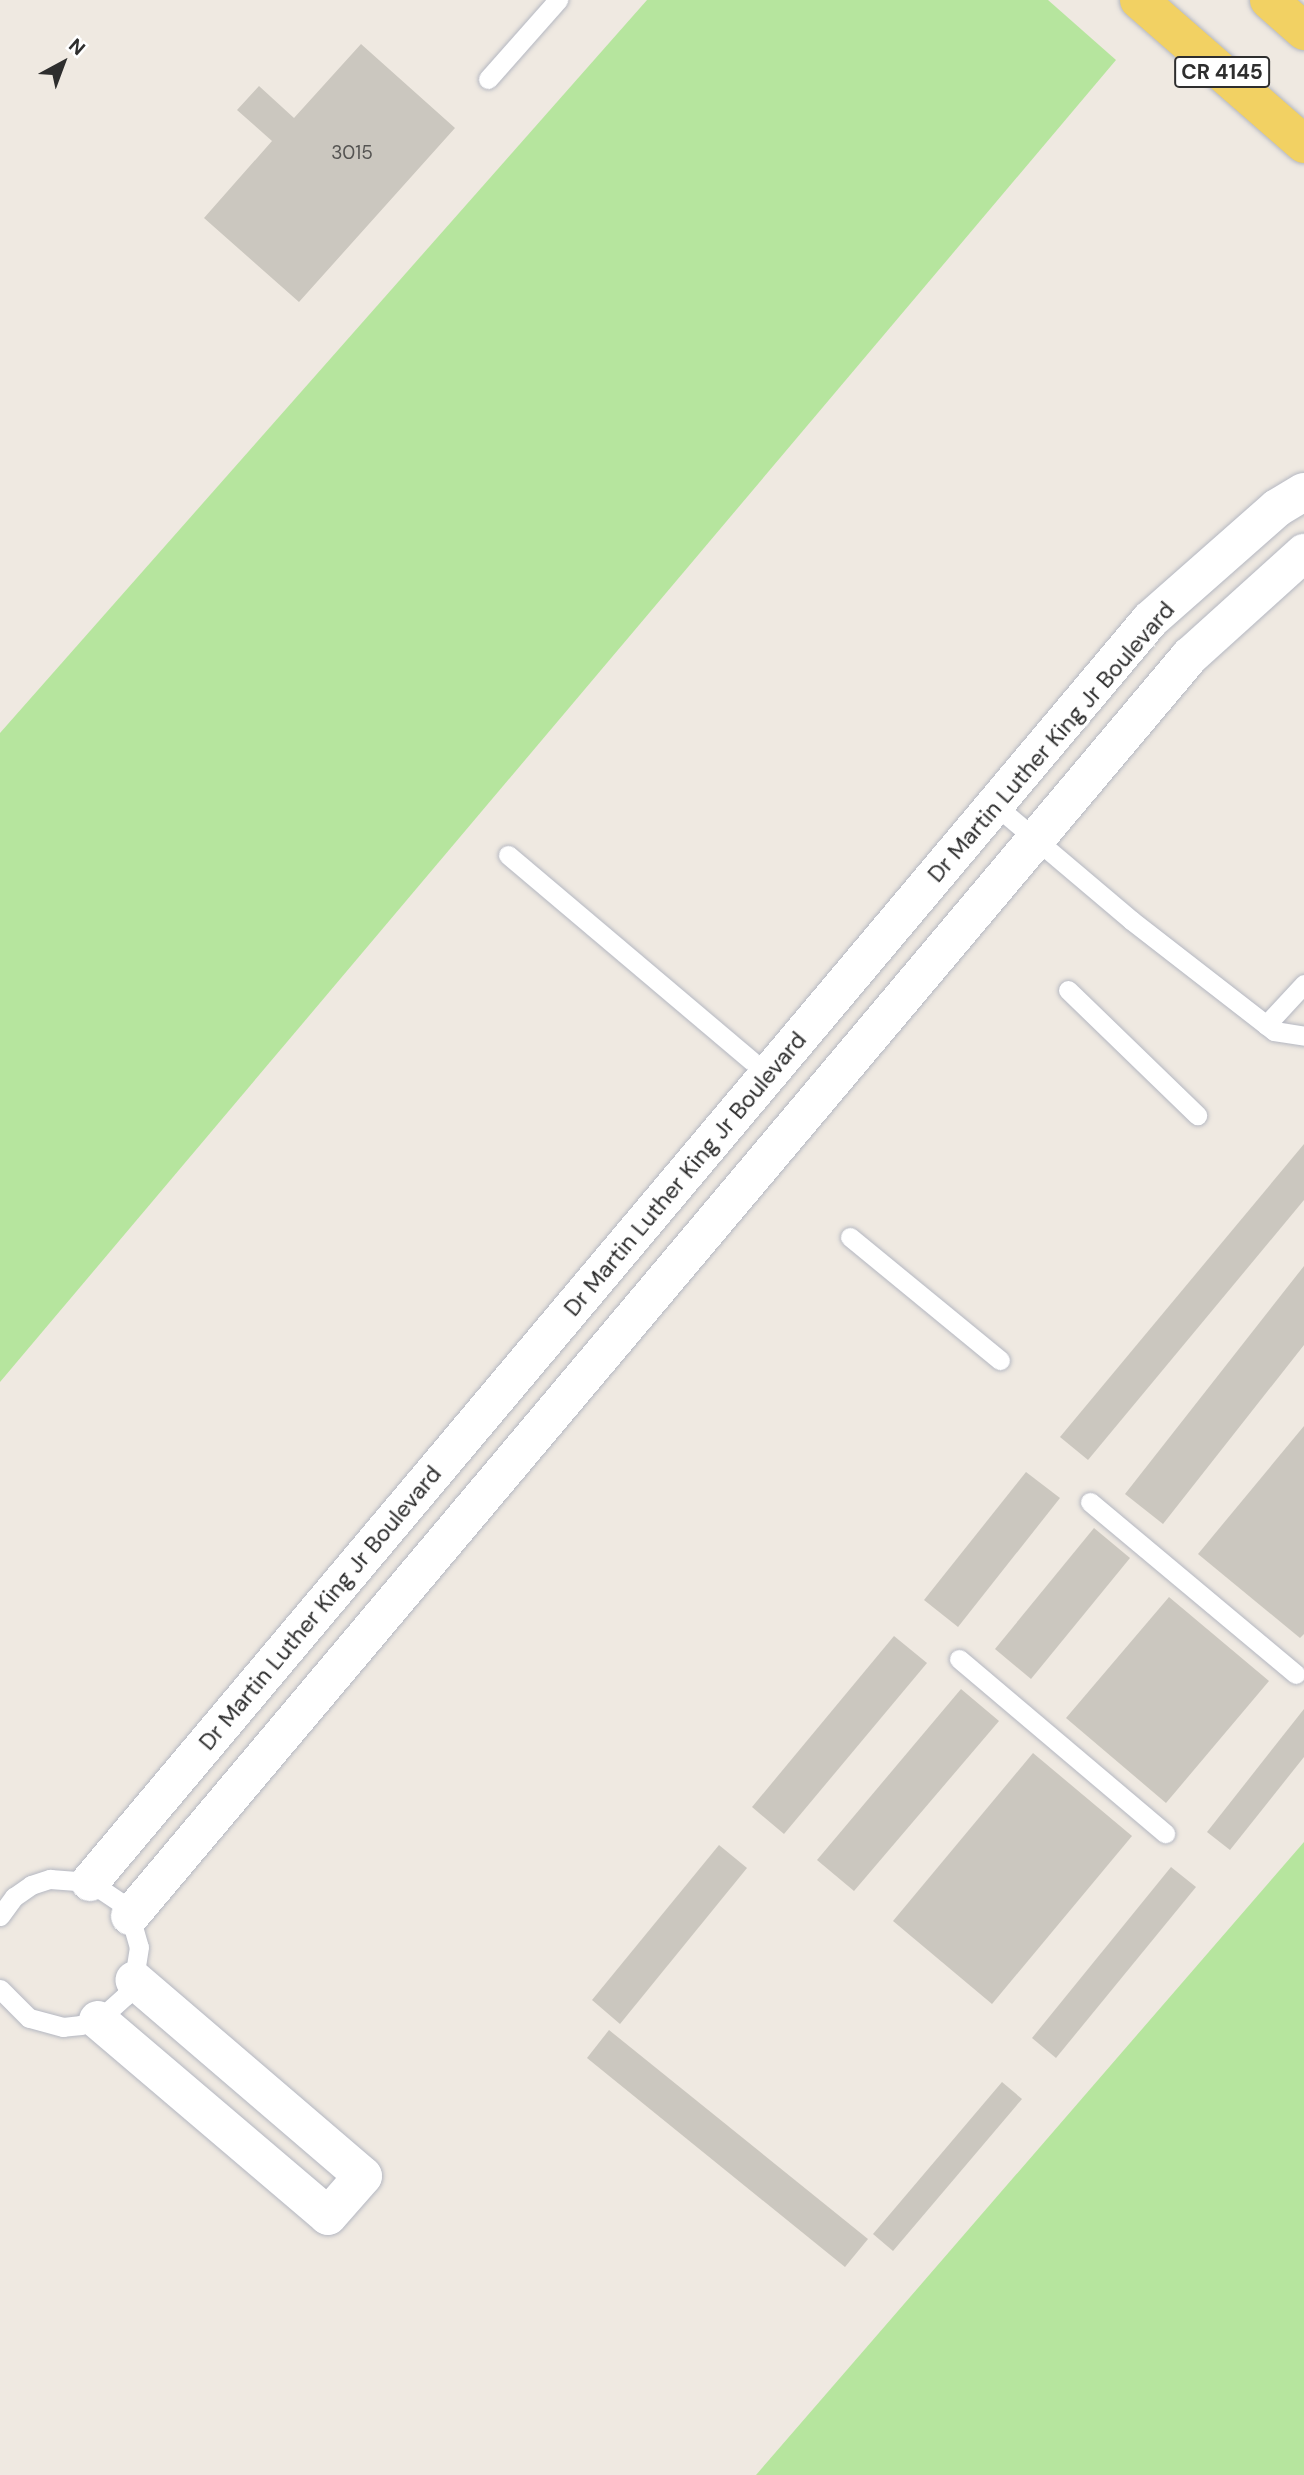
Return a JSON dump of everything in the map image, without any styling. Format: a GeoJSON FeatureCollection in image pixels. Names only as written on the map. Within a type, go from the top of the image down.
{"type":"FeatureCollection","features":[{"type":"Feature","properties":{"kind":"main road","name":"CR 4145"},"geometry":{"type":"LineString","coordinates":[[1139,0],[1304,144]]}},
{"type":"Feature","properties":{"kind":"main road"},"geometry":{"type":"LineString","coordinates":[[1269,0],[1304,31]]}},
{"type":"Feature","properties":{"kind":"street","name":"Dr Martin Luther King Jr Boulevard"},"geometry":{"type":"LineString","coordinates":[[90,1882],[1150,620],[1277,508],[1304,492]]}},
{"type":"Feature","properties":{"kind":"street"},"geometry":{"type":"LineString","coordinates":[[130,1916],[1189,656],[1304,553]]}},
{"type":"Feature","properties":{"kind":"street"},"geometry":{"type":"LineString","coordinates":[[498,1396],[538,1430]]}},
{"type":"Feature","properties":{"kind":"street"},"geometry":{"type":"LineString","coordinates":[[98,2020],[328,2217],[363,2176],[134,1980]]}},
{"type":"Feature","properties":{"kind":"lane"},"geometry":{"type":"LineString","coordinates":[[488,79],[558,0]]}},
{"type":"Feature","properties":{"kind":"lane"},"geometry":{"type":"LineString","coordinates":[[995,805],[1034,841],[1274,1031],[1304,1036]]}},
{"type":"Feature","properties":{"kind":"lane"},"geometry":{"type":"LineString","coordinates":[[508,855],[752,1060]]}},
{"type":"Feature","properties":{"kind":"lane"},"geometry":{"type":"LineString","coordinates":[[1266,1025],[1304,984]]}},
{"type":"Feature","properties":{"kind":"lane"},"geometry":{"type":"LineString","coordinates":[[1068,990],[1197,1115]]}},
{"type":"Feature","properties":{"kind":"lane"},"geometry":{"type":"LineString","coordinates":[[850,1237],[1000,1360]]}},
{"type":"Feature","properties":{"kind":"lane"},"geometry":{"type":"LineString","coordinates":[[1090,1502],[1296,1674]]}},
{"type":"Feature","properties":{"kind":"lane"},"geometry":{"type":"LineString","coordinates":[[959,1659],[1165,1833]]}},
{"type":"Feature","properties":{"kind":"lane"},"geometry":{"type":"LineString","coordinates":[[0,1916],[14,1897],[31,1885],[50,1879],[90,1882],[106,1890],[130,1916],[139,1947],[134,1980],[125,1996],[98,2020],[63,2027],[44,2024],[13,2007],[0,1989]]}},
{"type":"Feature","properties":{"kind":"green space"},"geometry":{"type":"Polygon","coordinates":[[[647,0],[1048,0],[1116,60],[0,1382],[0,733],[647,0]]]}},
{"type":"Feature","properties":{"kind":"green space"},"geometry":{"type":"Polygon","coordinates":[[[1304,1842],[1304,2475],[756,2475],[1304,1842]]]}},
{"type":"Feature","properties":{"kind":"building"},"geometry":{"type":"Polygon","coordinates":[[[361,44],[455,128],[299,302],[204,218],[272,141],[237,110],[259,86],[294,118],[361,44]]]}},
{"type":"Feature","properties":{"kind":"building"},"geometry":{"type":"Polygon","coordinates":[[[1304,1144],[1304,1200],[1088,1460],[1060,1437],[1304,1144]]]}},
{"type":"Feature","properties":{"kind":"building"},"geometry":{"type":"Polygon","coordinates":[[[1304,1266],[1304,1345],[1163,1524],[1125,1494],[1304,1266]]]}},
{"type":"Feature","properties":{"kind":"building"},"geometry":{"type":"Polygon","coordinates":[[[1304,1426],[1304,1634],[1300,1638],[1198,1554],[1304,1426]]]}},
{"type":"Feature","properties":{"kind":"building"},"geometry":{"type":"Polygon","coordinates":[[[1026,1472],[1060,1498],[958,1627],[924,1600],[1026,1472]]]}},
{"type":"Feature","properties":{"kind":"building"},"geometry":{"type":"Polygon","coordinates":[[[1094,1528],[1130,1558],[1031,1679],[995,1649],[1094,1528]]]}},
{"type":"Feature","properties":{"kind":"building"},"geometry":{"type":"Polygon","coordinates":[[[1169,1597],[1269,1681],[1166,1803],[1066,1718],[1169,1597]]]}},
{"type":"Feature","properties":{"kind":"building"},"geometry":{"type":"Polygon","coordinates":[[[894,1636],[927,1663],[784,1834],[752,1807],[894,1636]]]}},
{"type":"Feature","properties":{"kind":"building"},"geometry":{"type":"Polygon","coordinates":[[[961,1689],[999,1721],[854,1891],[817,1860],[961,1689]]]}},
{"type":"Feature","properties":{"kind":"building"},"geometry":{"type":"Polygon","coordinates":[[[1304,1709],[1304,1757],[1230,1850],[1207,1832],[1304,1709]]]}},
{"type":"Feature","properties":{"kind":"building"},"geometry":{"type":"Polygon","coordinates":[[[1033,1753],[1132,1836],[992,2004],[893,1921],[1033,1753]]]}},
{"type":"Feature","properties":{"kind":"building"},"geometry":{"type":"Polygon","coordinates":[[[719,1845],[747,1868],[620,2024],[592,2000],[719,1845]]]}},
{"type":"Feature","properties":{"kind":"building"},"geometry":{"type":"Polygon","coordinates":[[[1171,1867],[1196,1887],[1056,2058],[1032,2038],[1171,1867]]]}},
{"type":"Feature","properties":{"kind":"building"},"geometry":{"type":"Polygon","coordinates":[[[609,2030],[868,2239],[845,2267],[587,2058],[609,2030]]]}},
{"type":"Feature","properties":{"kind":"building"},"geometry":{"type":"Polygon","coordinates":[[[1002,2082],[1022,2099],[893,2251],[873,2234],[1002,2082]]]}}]}
